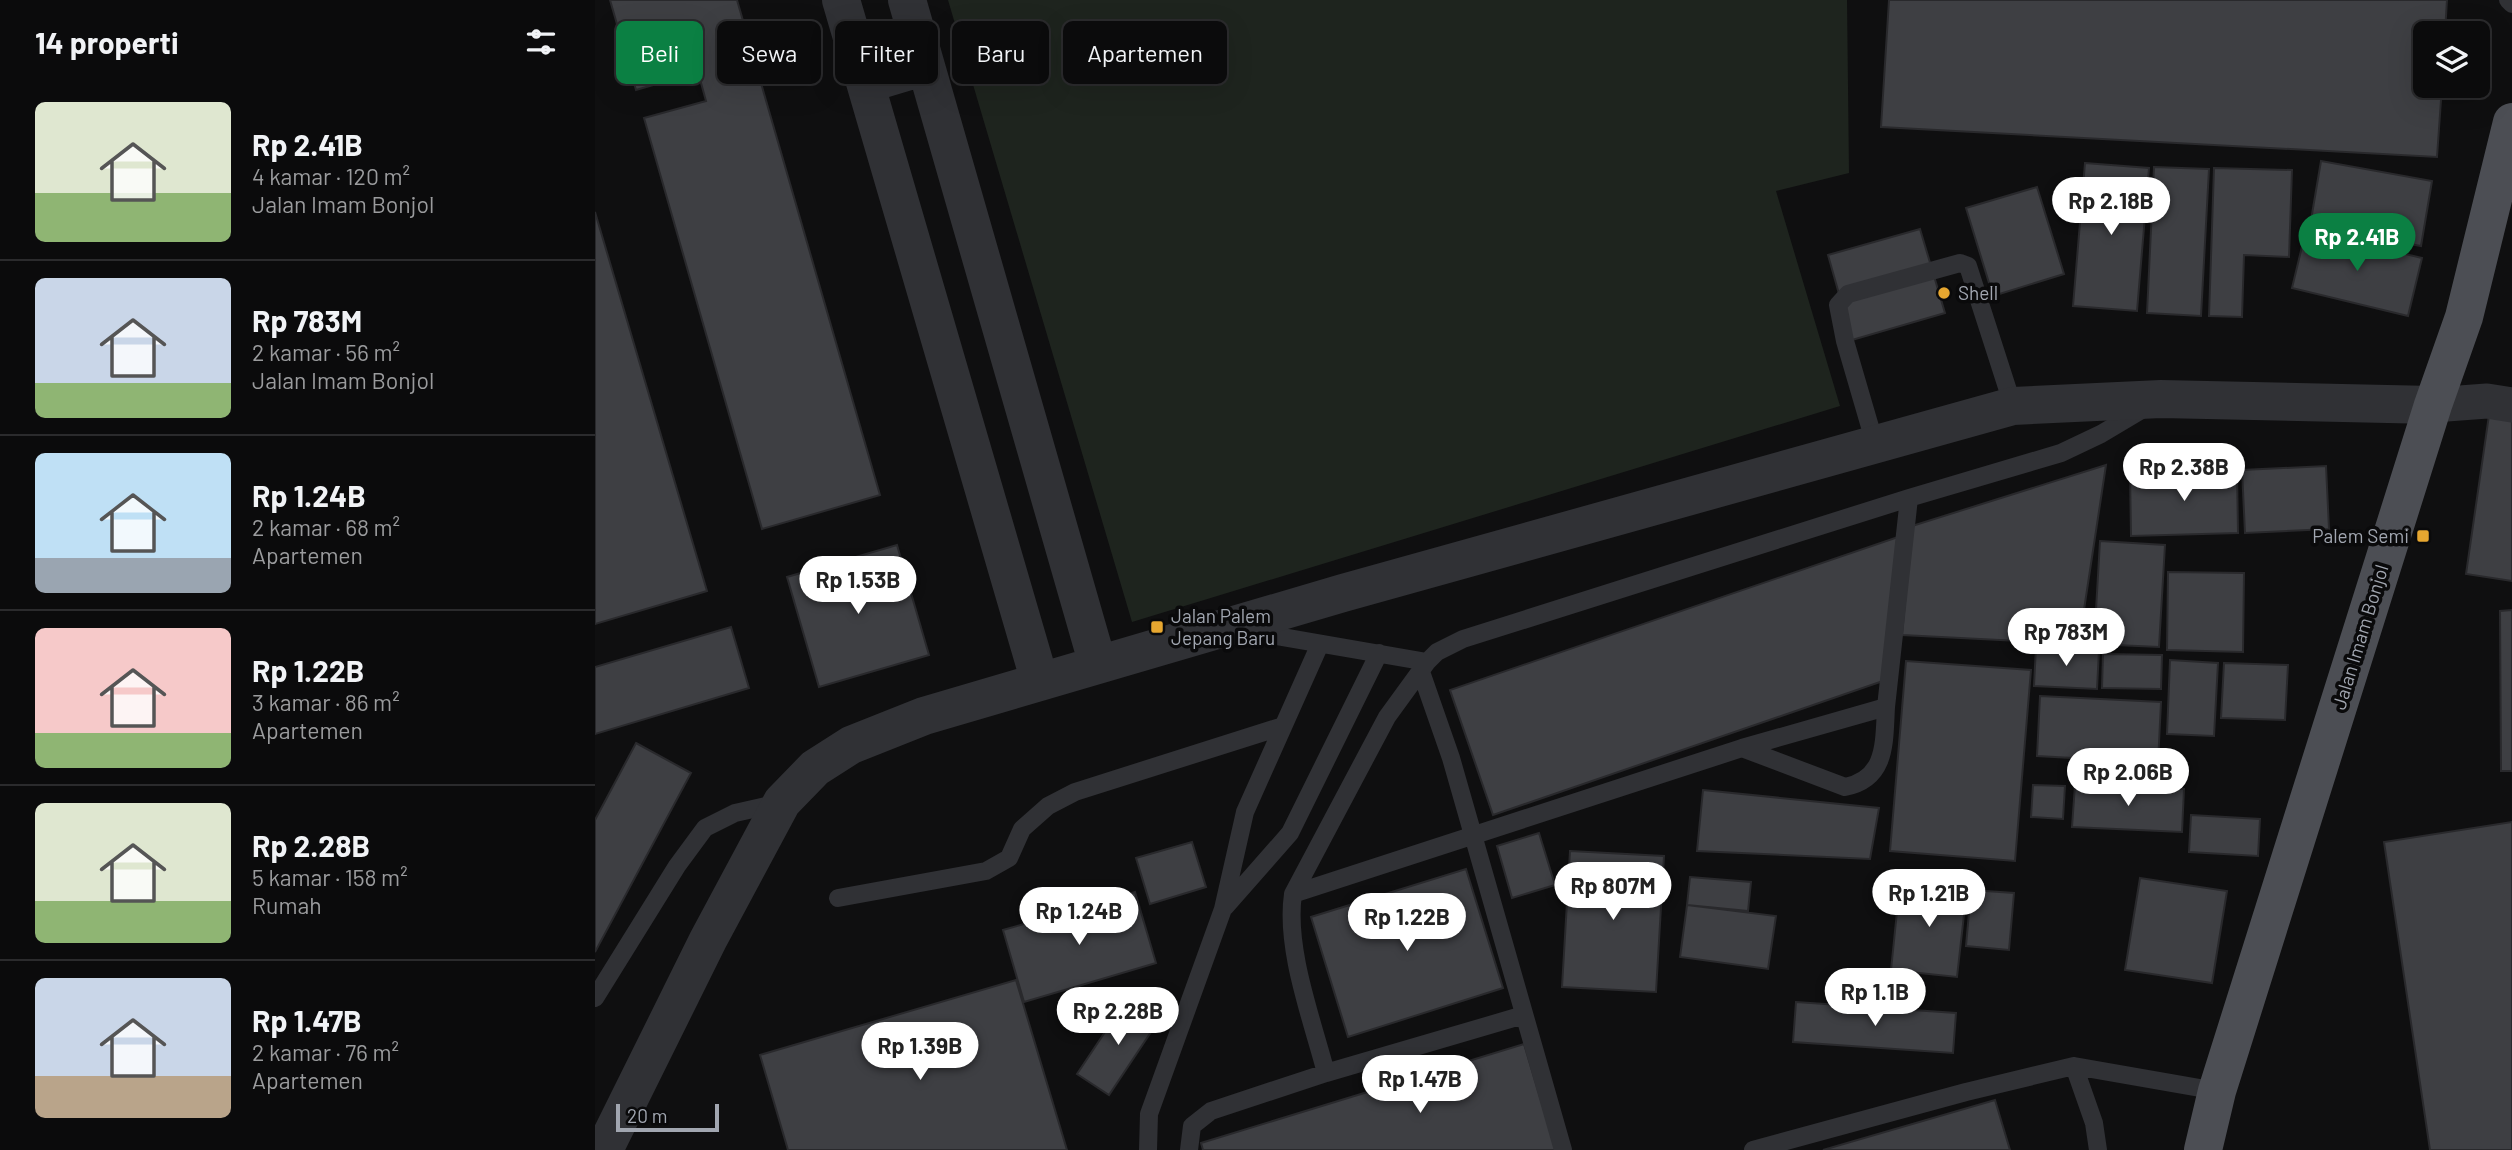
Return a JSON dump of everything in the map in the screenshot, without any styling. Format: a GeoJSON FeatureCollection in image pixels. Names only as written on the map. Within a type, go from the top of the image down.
{"type":"FeatureCollection","features":[{"type":"Feature","properties":{"kind":"main road","name":"Jalan Imam Bonjol"},"geometry":{"type":"LineString","coordinates":[[2203,1150],[2217,1091],[2433,405],[2464,317],[2512,122]]}},
{"type":"Feature","properties":{"kind":"street"},"geometry":{"type":"LineString","coordinates":[[841,0],[847,21]]}},
{"type":"Feature","properties":{"kind":"street"},"geometry":{"type":"LineString","coordinates":[[907,0],[913,21]]}},
{"type":"Feature","properties":{"kind":"street"},"geometry":{"type":"LineString","coordinates":[[866,84],[1040,682]]}},
{"type":"Feature","properties":{"kind":"street"},"geometry":{"type":"LineString","coordinates":[[931,84],[1098,665]]}},
{"type":"Feature","properties":{"kind":"street"},"geometry":{"type":"LineString","coordinates":[[604,1150],[708,940],[782,803],[815,768],[851,745],[925,716],[1226,627],[2013,406],[2161,399],[2433,405],[2487,401],[2512,405]]}},
{"type":"Feature","properties":{"kind":"lane"},"geometry":{"type":"LineString","coordinates":[[2508,0],[2512,4]]}},
{"type":"Feature","properties":{"kind":"lane"},"geometry":{"type":"LineString","coordinates":[[1875,444],[1845,341],[1838,305],[1848,294],[1960,263],[1968,266],[2013,406]]}},
{"type":"Feature","properties":{"kind":"lane"},"geometry":{"type":"LineString","coordinates":[[1327,1073],[1296,956],[1290,915],[1293,894],[1387,717],[1437,652],[1463,639],[1909,498],[2061,453],[2101,434],[2161,399]]}},
{"type":"Feature","properties":{"kind":"lane"},"geometry":{"type":"LineString","coordinates":[[1742,748],[1845,787],[1857,785],[1869,776],[1879,763],[1909,498]]}},
{"type":"Feature","properties":{"kind":"lane"},"geometry":{"type":"LineString","coordinates":[[1226,627],[1379,653],[1424,666]]}},
{"type":"Feature","properties":{"kind":"lane"},"geometry":{"type":"LineString","coordinates":[[1148,1150],[1149,1114],[1223,909],[1245,812],[1320,643]]}},
{"type":"Feature","properties":{"kind":"lane"},"geometry":{"type":"LineString","coordinates":[[1223,909],[1290,833],[1379,653]]}},
{"type":"Feature","properties":{"kind":"lane"},"geometry":{"type":"LineString","coordinates":[[1424,666],[1563,1150]]}},
{"type":"Feature","properties":{"kind":"lane"},"geometry":{"type":"LineString","coordinates":[[1293,894],[1742,748],[1886,707]]}},
{"type":"Feature","properties":{"kind":"lane"},"geometry":{"type":"LineString","coordinates":[[838,898],[986,871],[1009,858],[1022,830],[1048,806],[1075,792],[1283,726]]}},
{"type":"Feature","properties":{"kind":"lane"},"geometry":{"type":"LineString","coordinates":[[595,998],[677,866],[705,828],[736,813],[782,803]]}},
{"type":"Feature","properties":{"kind":"lane"},"geometry":{"type":"LineString","coordinates":[[1189,1150],[1192,1126],[1211,1111],[1327,1073],[1524,1015]]}},
{"type":"Feature","properties":{"kind":"lane"},"geometry":{"type":"LineString","coordinates":[[1753,1150],[1966,1092],[2074,1066],[2217,1091]]}},
{"type":"Feature","properties":{"kind":"lane"},"geometry":{"type":"LineString","coordinates":[[2074,1066],[2094,1123],[2098,1150]]}},
{"type":"Feature","properties":{"kind":"shaded area"},"geometry":{"type":"Polygon","coordinates":[[[948,0],[1847,0],[1849,173],[1776,191],[1840,406],[1132,622],[973,84],[1049,84],[1049,21],[954,21],[948,0]]]}},
{"type":"Feature","properties":{"kind":"building"},"geometry":{"type":"Polygon","coordinates":[[[610,0],[737,0],[743,21],[717,21],[717,84],[761,84],[880,495],[762,529],[644,118],[706,101],[701,84],[703,21],[616,21],[610,0]]]}},
{"type":"Feature","properties":{"kind":"building"},"geometry":{"type":"Polygon","coordinates":[[[1889,0],[2447,0],[2446,21],[2413,21],[2413,98],[2441,98],[2437,157],[1881,127],[1889,0]]]}},
{"type":"Feature","properties":{"kind":"building"},"geometry":{"type":"Polygon","coordinates":[[[634,84],[657,84],[636,90],[634,84]]]}},
{"type":"Feature","properties":{"kind":"building"},"geometry":{"type":"Polygon","coordinates":[[[2321,161],[2432,181],[2421,246],[2310,226],[2321,161]]]}},
{"type":"Feature","properties":{"kind":"building"},"geometry":{"type":"Polygon","coordinates":[[[2085,163],[2149,168],[2137,311],[2073,306],[2085,163]]]}},
{"type":"Feature","properties":{"kind":"building"},"geometry":{"type":"Polygon","coordinates":[[[2154,167],[2209,169],[2201,316],[2147,313],[2154,167]]]}},
{"type":"Feature","properties":{"kind":"building"},"geometry":{"type":"Polygon","coordinates":[[[2214,168],[2292,170],[2289,257],[2244,255],[2242,317],[2209,316],[2214,168]]]}},
{"type":"Feature","properties":{"kind":"building"},"geometry":{"type":"Polygon","coordinates":[[[2037,187],[2064,274],[1993,296],[1966,208],[2037,187]]]}},
{"type":"Feature","properties":{"kind":"building"},"geometry":{"type":"Polygon","coordinates":[[[595,212],[707,591],[595,624],[595,212]]]}},
{"type":"Feature","properties":{"kind":"building"},"geometry":{"type":"Polygon","coordinates":[[[1920,229],[1945,313],[1852,340],[1828,255],[1920,229]]]}},
{"type":"Feature","properties":{"kind":"building"},"geometry":{"type":"Polygon","coordinates":[[[2306,230],[2422,258],[2408,316],[2292,288],[2306,230]]]}},
{"type":"Feature","properties":{"kind":"building"},"geometry":{"type":"Polygon","coordinates":[[[2490,408],[2512,411],[2512,581],[2466,574],[2490,408]]]}},
{"type":"Feature","properties":{"kind":"building"},"geometry":{"type":"Polygon","coordinates":[[[2106,465],[2082,623],[2025,614],[2019,641],[1902,635],[1912,526],[2106,465]]]}},
{"type":"Feature","properties":{"kind":"building"},"geometry":{"type":"Polygon","coordinates":[[[2326,466],[2329,529],[2245,533],[2242,470],[2326,466]]]}},
{"type":"Feature","properties":{"kind":"building"},"geometry":{"type":"Polygon","coordinates":[[[2237,470],[2238,533],[2131,536],[2130,472],[2237,470]]]}},
{"type":"Feature","properties":{"kind":"building"},"geometry":{"type":"Polygon","coordinates":[[[1901,536],[1883,681],[1493,815],[1450,690],[1901,536]]]}},
{"type":"Feature","properties":{"kind":"building"},"geometry":{"type":"Polygon","coordinates":[[[2100,541],[2165,545],[2159,647],[2094,644],[2100,541]]]}},
{"type":"Feature","properties":{"kind":"building"},"geometry":{"type":"Polygon","coordinates":[[[897,545],[929,655],[819,687],[787,577],[897,545]]]}},
{"type":"Feature","properties":{"kind":"building"},"geometry":{"type":"Polygon","coordinates":[[[2168,572],[2244,573],[2243,652],[2167,650],[2168,572]]]}},
{"type":"Feature","properties":{"kind":"building"},"geometry":{"type":"Polygon","coordinates":[[[2512,610],[2512,771],[2501,771],[2500,611],[2512,610]]]}},
{"type":"Feature","properties":{"kind":"building"},"geometry":{"type":"Polygon","coordinates":[[[731,627],[749,688],[595,734],[595,667],[731,627]]]}},
{"type":"Feature","properties":{"kind":"building"},"geometry":{"type":"Polygon","coordinates":[[[2036,646],[2099,650],[2097,689],[2034,686],[2036,646]]]}},
{"type":"Feature","properties":{"kind":"building"},"geometry":{"type":"Polygon","coordinates":[[[2103,654],[2162,655],[2161,689],[2102,688],[2103,654]]]}},
{"type":"Feature","properties":{"kind":"building"},"geometry":{"type":"Polygon","coordinates":[[[2170,660],[2218,663],[2214,736],[2167,734],[2170,660]]]}},
{"type":"Feature","properties":{"kind":"building"},"geometry":{"type":"Polygon","coordinates":[[[1906,661],[2031,670],[2015,861],[1890,851],[1906,661]]]}},
{"type":"Feature","properties":{"kind":"building"},"geometry":{"type":"Polygon","coordinates":[[[2224,663],[2288,665],[2285,720],[2221,718],[2224,663]]]}},
{"type":"Feature","properties":{"kind":"building"},"geometry":{"type":"Polygon","coordinates":[[[2040,696],[2161,702],[2157,784],[2072,780],[2072,758],[2037,756],[2040,696]]]}},
{"type":"Feature","properties":{"kind":"building"},"geometry":{"type":"Polygon","coordinates":[[[636,743],[691,773],[595,952],[595,820],[636,743]]]}},
{"type":"Feature","properties":{"kind":"building"},"geometry":{"type":"Polygon","coordinates":[[[2033,785],[2065,786],[2063,819],[2031,817],[2033,785]]]}},
{"type":"Feature","properties":{"kind":"building"},"geometry":{"type":"Polygon","coordinates":[[[2075,785],[2184,789],[2182,832],[2072,827],[2075,785]]]}},
{"type":"Feature","properties":{"kind":"building"},"geometry":{"type":"Polygon","coordinates":[[[1703,790],[1879,808],[1870,859],[1697,851],[1703,790]]]}},
{"type":"Feature","properties":{"kind":"building"},"geometry":{"type":"Polygon","coordinates":[[[2191,815],[2260,819],[2258,856],[2189,852],[2191,815]]]}},
{"type":"Feature","properties":{"kind":"building"},"geometry":{"type":"Polygon","coordinates":[[[2512,822],[2512,1150],[2430,1150],[2384,842],[2512,822]]]}},
{"type":"Feature","properties":{"kind":"building"},"geometry":{"type":"Polygon","coordinates":[[[1539,833],[1555,885],[1512,898],[1497,846],[1539,833]]]}},
{"type":"Feature","properties":{"kind":"building"},"geometry":{"type":"Polygon","coordinates":[[[1192,842],[1206,887],[1150,904],[1136,858],[1192,842]]]}},
{"type":"Feature","properties":{"kind":"building"},"geometry":{"type":"Polygon","coordinates":[[[1570,851],[1664,856],[1656,992],[1562,987],[1570,851]]]}},
{"type":"Feature","properties":{"kind":"building"},"geometry":{"type":"Polygon","coordinates":[[[1466,869],[1503,988],[1348,1037],[1311,917],[1466,869]]]}},
{"type":"Feature","properties":{"kind":"building"},"geometry":{"type":"Polygon","coordinates":[[[1690,877],[1751,882],[1748,911],[1687,905],[1690,877]]]}},
{"type":"Feature","properties":{"kind":"building"},"geometry":{"type":"Polygon","coordinates":[[[2140,878],[2227,891],[2212,983],[2125,970],[2140,878]]]}},
{"type":"Feature","properties":{"kind":"building"},"geometry":{"type":"Polygon","coordinates":[[[1900,882],[1967,888],[1957,977],[1891,970],[1900,882]]]}},
{"type":"Feature","properties":{"kind":"building"},"geometry":{"type":"Polygon","coordinates":[[[1971,890],[2014,893],[2009,950],[1966,946],[1971,890]]]}},
{"type":"Feature","properties":{"kind":"building"},"geometry":{"type":"Polygon","coordinates":[[[1135,892],[1156,963],[1024,1002],[1003,930],[1135,892]]]}},
{"type":"Feature","properties":{"kind":"building"},"geometry":{"type":"Polygon","coordinates":[[[1687,905],[1776,916],[1768,969],[1680,957],[1687,905]]]}},
{"type":"Feature","properties":{"kind":"building"},"geometry":{"type":"Polygon","coordinates":[[[1016,980],[1067,1150],[788,1150],[760,1055],[1016,980]]]}},
{"type":"Feature","properties":{"kind":"building"},"geometry":{"type":"Polygon","coordinates":[[[1127,999],[1159,1020],[1109,1095],[1077,1074],[1127,999]]]}},
{"type":"Feature","properties":{"kind":"building"},"geometry":{"type":"Polygon","coordinates":[[[1796,1002],[1956,1013],[1953,1053],[1793,1042],[1796,1002]]]}},
{"type":"Feature","properties":{"kind":"building"},"geometry":{"type":"Polygon","coordinates":[[[1524,1044],[1556,1150],[1203,1150],[1201,1143],[1524,1044]]]}},
{"type":"Feature","properties":{"kind":"building"},"geometry":{"type":"Polygon","coordinates":[[[1995,1100],[2010,1150],[1823,1150],[1995,1100]]]}},
{"type":"Feature","properties":{"kind":"place","name":"Shell"},"geometry":{"type":"Point","coordinates":[1944,293]}},
{"type":"Feature","properties":{"kind":"place","name":"Palem Semi"},"geometry":{"type":"Point","coordinates":[2423,536]}},
{"type":"Feature","properties":{"kind":"place","name":"Jalan Palem Jepang Baru"},"geometry":{"type":"Point","coordinates":[1157,627]}}]}
